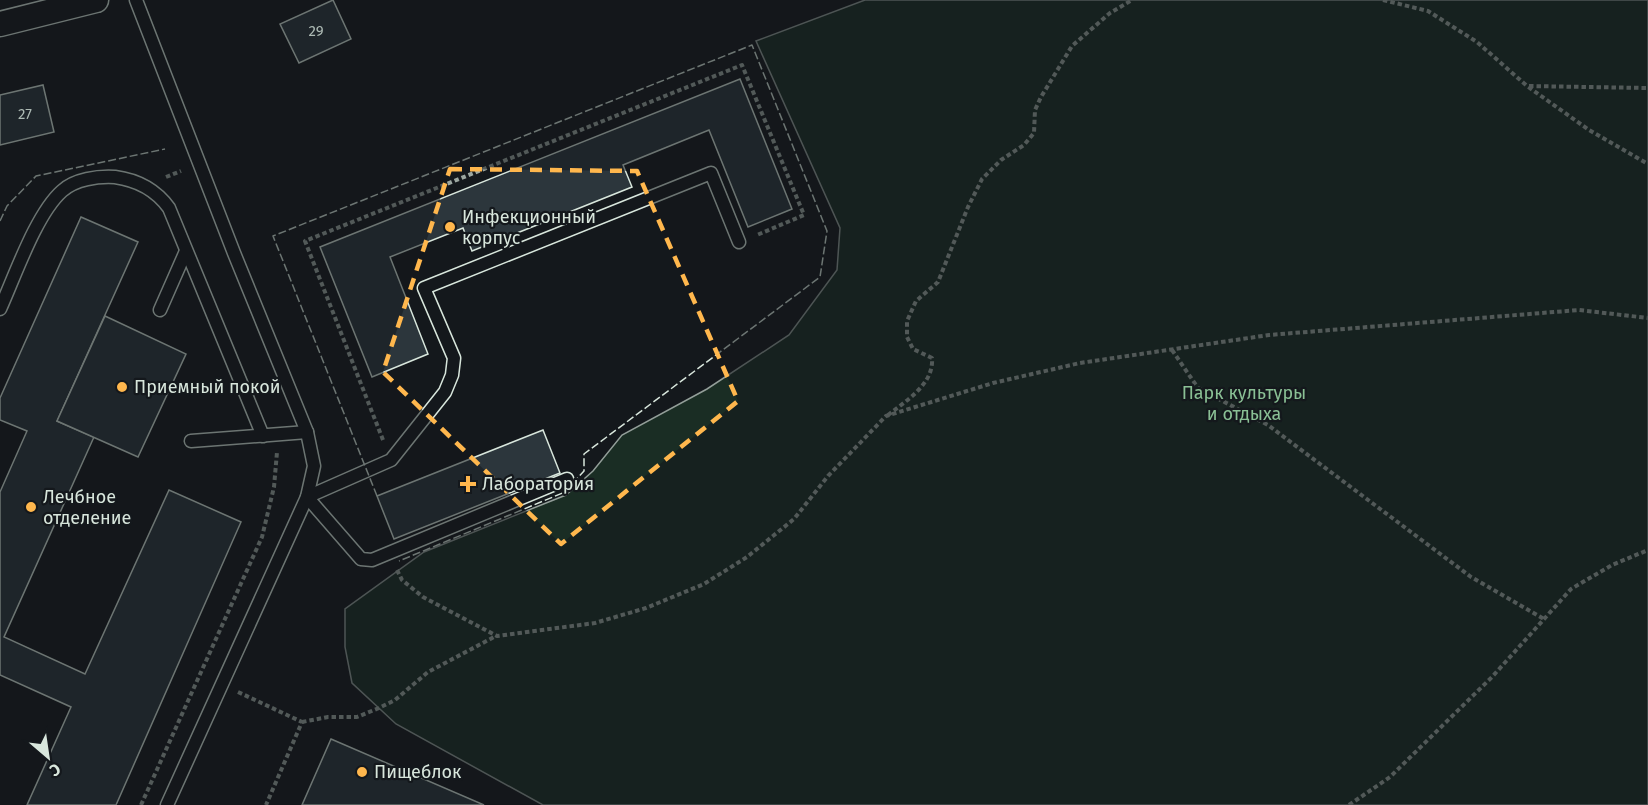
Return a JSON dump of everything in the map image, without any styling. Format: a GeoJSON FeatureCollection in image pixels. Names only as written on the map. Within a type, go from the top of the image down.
{"type":"FeatureCollection","features":[{"type":"Feature","properties":{"kind":"street"},"geometry":{"type":"LineString","coordinates":[[0,24],[96,0]]}},
{"type":"Feature","properties":{"kind":"lane"},"geometry":{"type":"LineString","coordinates":[[136,0],[307,432],[314,466],[307,497],[167,805]]}},
{"type":"Feature","properties":{"kind":"lane"},"geometry":{"type":"LineString","coordinates":[[307,497],[391,460],[445,392],[452,375],[454,358],[424,288],[711,173],[740,242]]}},
{"type":"Feature","properties":{"kind":"lane"},"geometry":{"type":"LineString","coordinates":[[0,309],[45,211],[63,190],[86,179],[126,178],[144,186],[162,198],[169,208],[262,436]]}},
{"type":"Feature","properties":{"kind":"lane"},"geometry":{"type":"LineString","coordinates":[[160,310],[186,251]]}},
{"type":"Feature","properties":{"kind":"lane"},"geometry":{"type":"LineString","coordinates":[[191,441],[307,432]]}},
{"type":"Feature","properties":{"kind":"lane"},"geometry":{"type":"LineString","coordinates":[[307,497],[361,559],[372,560],[567,479]]}},
{"type":"Feature","properties":{"kind":"path"},"geometry":{"type":"LineString","coordinates":[[249,698],[302,722],[328,717],[357,717],[395,700],[428,672],[497,636],[595,623],[646,608],[704,584],[747,557],[794,519],[828,476],[886,416],[924,384],[933,370],[932,358],[913,349],[907,337],[907,321],[916,301],[938,282],[968,207],[982,179],[1001,160],[1024,145],[1034,133],[1035,110],[1072,46],[1110,13],[1132,0]]}},
{"type":"Feature","properties":{"kind":"path"},"geometry":{"type":"LineString","coordinates":[[1383,0],[1428,11],[1477,42],[1527,86],[1589,130],[1648,164]]}},
{"type":"Feature","properties":{"kind":"path"},"geometry":{"type":"LineString","coordinates":[[391,460],[305,241],[742,65],[804,215],[740,242]]}},
{"type":"Feature","properties":{"kind":"path"},"geometry":{"type":"LineString","coordinates":[[1527,86],[1648,88]]}},
{"type":"Feature","properties":{"kind":"path"},"geometry":{"type":"LineString","coordinates":[[886,416],[901,414],[993,383],[1080,363],[1269,335],[1579,310],[1648,318]]}},
{"type":"Feature","properties":{"kind":"path"},"geometry":{"type":"LineString","coordinates":[[1172,350],[1198,388],[1268,425],[1472,577],[1544,619]]}},
{"type":"Feature","properties":{"kind":"path"},"geometry":{"type":"LineString","coordinates":[[1349,805],[1390,777],[1492,677],[1571,589],[1612,565],[1648,550]]}},
{"type":"Feature","properties":{"kind":"path"},"geometry":{"type":"LineString","coordinates":[[388,553],[402,580],[423,597],[497,636]]}},
{"type":"Feature","properties":{"kind":"path"},"geometry":{"type":"LineString","coordinates":[[266,805],[302,722]]}},
{"type":"Feature","properties":{"kind":"highlighted area"},"geometry":{"type":"Polygon","coordinates":[[[450,169],[637,171],[738,401],[561,544],[383,372],[450,169]]]}},
{"type":"Feature","properties":{"kind":"green space","name":"Парк культуры и отдыха"},"geometry":{"type":"Polygon","coordinates":[[[865,0],[1648,0],[1648,805],[543,805],[396,724],[352,683],[345,647],[345,609],[424,552],[566,495],[593,471],[622,435],[707,389],[789,335],[837,270],[840,228],[756,41],[865,0]]]}},
{"type":"Feature","properties":{"kind":"building"},"geometry":{"type":"Polygon","coordinates":[[[333,0],[351,39],[299,63],[280,24],[333,0]]]}},
{"type":"Feature","properties":{"kind":"building","name":"Инфекционный корпус"},"geometry":{"type":"Polygon","coordinates":[[[740,79],[792,209],[748,227],[709,130],[623,165],[632,187],[472,251],[463,228],[390,257],[428,354],[372,377],[320,247],[740,79]]]}},
{"type":"Feature","properties":{"kind":"building"},"geometry":{"type":"Polygon","coordinates":[[[43,85],[54,132],[0,145],[0,95],[43,85]]]}},
{"type":"Feature","properties":{"kind":"building","name":"Лечбное отделение"},"geometry":{"type":"Polygon","coordinates":[[[81,217],[138,242],[57,421],[94,437],[4,637],[85,674],[169,490],[241,522],[116,805],[27,805],[71,707],[0,675],[0,492],[27,431],[0,420],[0,398],[81,217]]]}},
{"type":"Feature","properties":{"kind":"building","name":"Приемный покой"},"geometry":{"type":"Polygon","coordinates":[[[105,316],[186,354],[138,457],[57,421],[105,316]]]}},
{"type":"Feature","properties":{"kind":"building","name":"Лаборатория"},"geometry":{"type":"Polygon","coordinates":[[[543,430],[560,473],[394,539],[377,496],[543,430]]]}},
{"type":"Feature","properties":{"kind":"building","name":"Пищеблок"},"geometry":{"type":"Polygon","coordinates":[[[331,739],[484,805],[302,805],[331,739]]]}},
{"type":"Feature","properties":{"kind":"fence"},"geometry":{"type":"LineString","coordinates":[[377,496],[273,236],[752,45],[827,231],[820,277],[584,454],[584,471],[565,492],[399,561]]}},
{"type":"Feature","properties":{"kind":"fence"},"geometry":{"type":"LineString","coordinates":[[0,221],[7,206],[36,176],[165,149]]}},
{"type":"Feature","properties":{"kind":"place","name":"Инфекционный корпус"},"geometry":{"type":"Point","coordinates":[450,227]}},
{"type":"Feature","properties":{"kind":"place","name":"Приемный покой"},"geometry":{"type":"Point","coordinates":[122,387]}},
{"type":"Feature","properties":{"kind":"place","name":"Лаборатория"},"geometry":{"type":"Point","coordinates":[468,484]}},
{"type":"Feature","properties":{"kind":"place","name":"Лечбное отделение"},"geometry":{"type":"Point","coordinates":[31,507]}},
{"type":"Feature","properties":{"kind":"place","name":"Пищеблок"},"geometry":{"type":"Point","coordinates":[362,772]}}]}
